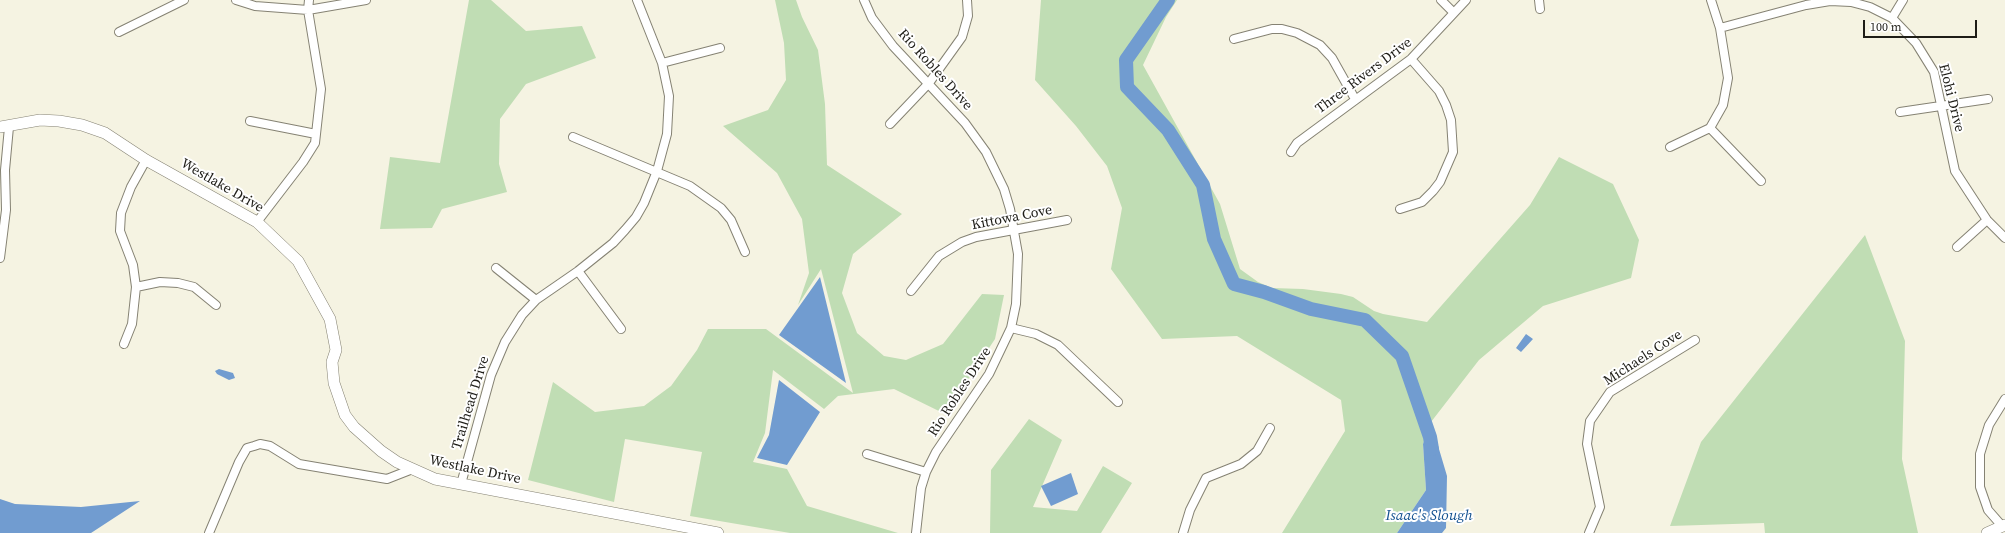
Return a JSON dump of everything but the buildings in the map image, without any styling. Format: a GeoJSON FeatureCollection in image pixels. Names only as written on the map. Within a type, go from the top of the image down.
{"type":"FeatureCollection","features":[{"type":"Feature","properties":{"kind":"street"},"geometry":{"type":"LineString","coordinates":[[119,32],[184,0]]}},
{"type":"Feature","properties":{"kind":"street"},"geometry":{"type":"LineString","coordinates":[[236,0],[255,6],[308,10],[366,0]]}},
{"type":"Feature","properties":{"kind":"street"},"geometry":{"type":"LineString","coordinates":[[257,222],[303,162],[314,144],[321,89],[308,10],[309,0]]}},
{"type":"Feature","properties":{"kind":"street","name":"Trailhead Drive"},"geometry":{"type":"LineString","coordinates":[[461,484],[491,375],[501,352],[522,315],[536,300],[578,271],[613,243],[636,217],[644,203],[657,172],[666,140],[669,118],[669,96],[662,63],[637,0]]}},
{"type":"Feature","properties":{"kind":"street","name":"Rio Robles Drive"},"geometry":{"type":"LineString","coordinates":[[864,0],[872,18],[893,46],[965,123],[986,152],[1004,189],[1015,229],[1018,254],[1019,279],[1011,328],[989,374],[936,452],[926,472],[922,488],[916,533]]}},
{"type":"Feature","properties":{"kind":"street"},"geometry":{"type":"LineString","coordinates":[[890,124],[929,84],[962,37],[968,16],[967,0]]}},
{"type":"Feature","properties":{"kind":"street"},"geometry":{"type":"LineString","coordinates":[[1442,0],[1454,13]]}},
{"type":"Feature","properties":{"kind":"street","name":"Three Rivers Drive"},"geometry":{"type":"LineString","coordinates":[[1291,152],[1297,143],[1411,59],[1466,0]]}},
{"type":"Feature","properties":{"kind":"street"},"geometry":{"type":"LineString","coordinates":[[1670,148],[1710,128],[1722,105],[1728,78],[1720,28],[1711,0]]}},
{"type":"Feature","properties":{"kind":"street"},"geometry":{"type":"LineString","coordinates":[[1892,18],[1903,0]]}},
{"type":"Feature","properties":{"kind":"street","name":"Elohi Drive"},"geometry":{"type":"LineString","coordinates":[[1720,28],[1806,5],[1830,1],[1851,2],[1870,7],[1892,18],[1925,54],[1934,72],[1955,171],[1987,220],[2005,238]]}},
{"type":"Feature","properties":{"kind":"street"},"geometry":{"type":"LineString","coordinates":[[1234,39],[1272,29],[1282,29],[1296,33],[1320,45],[1332,58],[1355,99]]}},
{"type":"Feature","properties":{"kind":"street"},"geometry":{"type":"LineString","coordinates":[[662,63],[720,48]]}},
{"type":"Feature","properties":{"kind":"street"},"geometry":{"type":"LineString","coordinates":[[1400,209],[1422,202],[1433,191],[1440,182],[1452,152],[1451,120],[1446,105],[1439,91],[1411,59]]}},
{"type":"Feature","properties":{"kind":"street"},"geometry":{"type":"LineString","coordinates":[[1900,112],[1988,99]]}},
{"type":"Feature","properties":{"kind":"street","name":"Westlake Drive"},"geometry":{"type":"LineString","coordinates":[[0,258],[6,210],[4,127],[40,120],[60,121],[82,125],[105,133],[146,160],[257,222],[298,261],[330,319],[336,350],[332,362],[334,383],[345,415],[354,427],[381,451],[410,470],[435,479],[718,533]]}},
{"type":"Feature","properties":{"kind":"street"},"geometry":{"type":"LineString","coordinates":[[250,121],[316,134]]}},
{"type":"Feature","properties":{"kind":"street"},"geometry":{"type":"LineString","coordinates":[[1710,128],[1761,181]]}},
{"type":"Feature","properties":{"kind":"street"},"geometry":{"type":"LineString","coordinates":[[572,137],[690,186],[721,208],[731,220],[745,252]]}},
{"type":"Feature","properties":{"kind":"street"},"geometry":{"type":"LineString","coordinates":[[124,344],[132,324],[136,287],[133,265],[120,231],[121,213],[131,187],[146,160]]}},
{"type":"Feature","properties":{"kind":"street","name":"Kittowa Cove"},"geometry":{"type":"LineString","coordinates":[[911,291],[930,266],[949,249],[976,236],[1067,220]]}},
{"type":"Feature","properties":{"kind":"street"},"geometry":{"type":"LineString","coordinates":[[1957,247],[1987,220]]}},
{"type":"Feature","properties":{"kind":"street"},"geometry":{"type":"LineString","coordinates":[[496,268],[536,300]]}},
{"type":"Feature","properties":{"kind":"street"},"geometry":{"type":"LineString","coordinates":[[578,271],[621,329]]}},
{"type":"Feature","properties":{"kind":"street"},"geometry":{"type":"LineString","coordinates":[[136,287],[160,282],[178,283],[194,287],[216,305]]}},
{"type":"Feature","properties":{"kind":"street"},"geometry":{"type":"LineString","coordinates":[[1011,328],[1036,334],[1058,345],[1118,402]]}},
{"type":"Feature","properties":{"kind":"street","name":"Michaels Cove"},"geometry":{"type":"LineString","coordinates":[[1589,533],[1600,507],[1587,444],[1590,421],[1610,392],[1695,340]]}},
{"type":"Feature","properties":{"kind":"street"},"geometry":{"type":"LineString","coordinates":[[1987,533],[2004,525],[1988,510],[1980,487],[1980,454],[1989,425],[2005,399]]}},
{"type":"Feature","properties":{"kind":"street"},"geometry":{"type":"LineString","coordinates":[[1183,533],[1190,510],[1206,478],[1241,464],[1257,451],[1270,428]]}},
{"type":"Feature","properties":{"kind":"street"},"geometry":{"type":"LineString","coordinates":[[209,533],[239,462],[248,448],[260,444],[270,446],[299,464],[387,479],[410,470]]}},
{"type":"Feature","properties":{"kind":"street"},"geometry":{"type":"LineString","coordinates":[[867,454],[926,472]]}},
{"type":"Feature","properties":{"kind":"green space"},"geometry":{"type":"Polygon","coordinates":[[[469,0],[491,0],[526,31],[582,26],[596,58],[526,84],[500,119],[499,164],[507,192],[442,209],[432,228],[380,229],[390,157],[440,163],[469,0]]]}},
{"type":"Feature","properties":{"kind":"green space"},"geometry":{"type":"Polygon","coordinates":[[[775,0],[796,0],[802,17],[818,50],[825,104],[827,165],[902,214],[853,254],[842,293],[857,333],[884,356],[906,360],[943,344],[982,294],[1004,295],[995,339],[945,414],[894,389],[838,396],[824,409],[773,370],[765,433],[753,462],[787,469],[807,506],[898,533],[790,533],[690,516],[702,452],[625,439],[614,502],[528,480],[553,382],[595,412],[644,406],[671,386],[697,350],[708,329],[766,329],[853,393],[821,269],[798,305],[809,273],[802,219],[777,173],[723,126],[768,110],[786,80],[784,43],[775,0]]]}},
{"type":"Feature","properties":{"kind":"green space"},"geometry":{"type":"Polygon","coordinates":[[[1041,0],[1177,0],[1166,17],[1143,65],[1220,204],[1240,269],[1258,282],[1272,288],[1303,289],[1341,294],[1353,297],[1374,311],[1383,314],[1427,322],[1530,205],[1559,157],[1613,184],[1639,240],[1631,278],[1543,306],[1479,360],[1431,422],[1423,444],[1426,490],[1397,533],[1282,533],[1345,431],[1341,400],[1237,336],[1162,339],[1111,269],[1122,208],[1107,166],[1076,126],[1035,80],[1041,0]]]}},
{"type":"Feature","properties":{"kind":"green space"},"geometry":{"type":"Polygon","coordinates":[[[1865,235],[1905,341],[1902,459],[1918,533],[1765,533],[1764,523],[1670,526],[1701,442],[1865,235]]]}},
{"type":"Feature","properties":{"kind":"green space"},"geometry":{"type":"Polygon","coordinates":[[[1029,419],[1062,440],[1033,507],[1077,511],[1103,466],[1132,483],[1101,533],[990,533],[991,470],[1029,419]]]}},
{"type":"Feature","properties":{"kind":"water"},"geometry":{"type":"Polygon","coordinates":[[[820,277],[846,383],[779,335],[820,277]]]}},
{"type":"Feature","properties":{"kind":"water"},"geometry":{"type":"Polygon","coordinates":[[[1526,334],[1533,339],[1521,352],[1516,348],[1526,334]]]}},
{"type":"Feature","properties":{"kind":"water"},"geometry":{"type":"Polygon","coordinates":[[[219,369],[233,373],[235,378],[229,380],[217,374],[215,371],[219,369]]]}},
{"type":"Feature","properties":{"kind":"water"},"geometry":{"type":"Polygon","coordinates":[[[779,380],[820,412],[787,465],[757,458],[769,435],[779,380]]]}},
{"type":"Feature","properties":{"kind":"water","name":"Isaac's Slough"},"geometry":{"type":"Polygon","coordinates":[[[1431,422],[1447,476],[1446,528],[1442,533],[1397,533],[1426,490],[1423,444],[1431,422]]]}},
{"type":"Feature","properties":{"kind":"water"},"geometry":{"type":"Polygon","coordinates":[[[1071,473],[1078,494],[1051,506],[1041,486],[1071,473]]]}},
{"type":"Feature","properties":{"kind":"water"},"geometry":{"type":"Polygon","coordinates":[[[0,499],[15,504],[81,507],[140,501],[91,533],[0,533],[0,499]]]}},
{"type":"Feature","properties":{"kind":"waterway"},"geometry":{"type":"LineString","coordinates":[[1168,0],[1126,60],[1127,87],[1168,130],[1203,185],[1214,239],[1234,284],[1264,292],[1311,309],[1365,320],[1402,356],[1430,437],[1432,449]]}}]}
